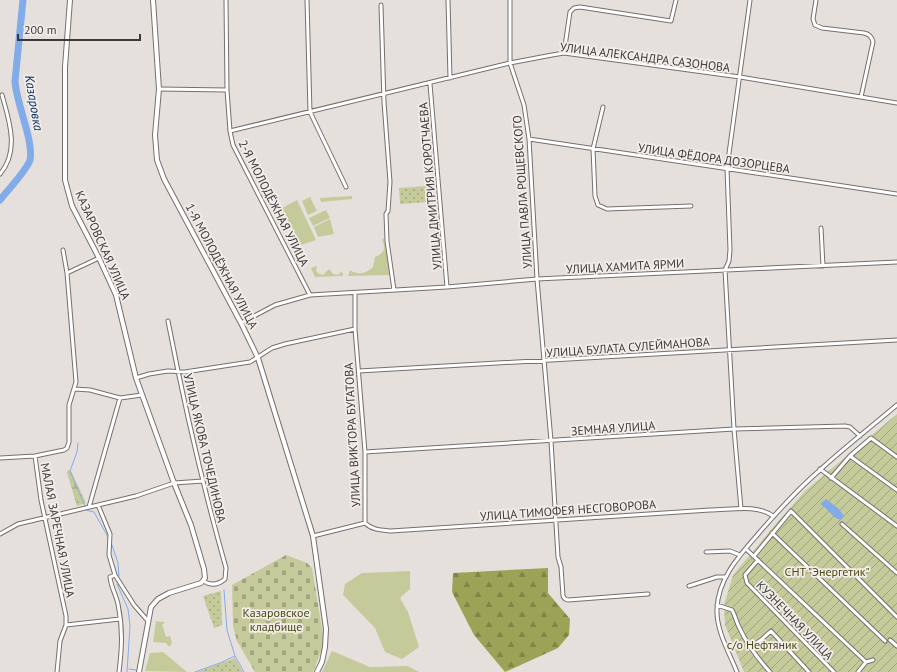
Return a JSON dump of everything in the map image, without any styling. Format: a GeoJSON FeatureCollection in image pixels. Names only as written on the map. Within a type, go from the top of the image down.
{"type":"FeatureCollection","features":[{"type":"Feature","properties":{"kind":"street","name":"КАЗАРОВСКАЯ УЛИЦА"},"geometry":{"type":"LineString","coordinates":[[70,0],[65,67],[65,180],[72,206],[116,295],[136,378],[191,526],[204,570],[205,578],[203,582]]}},
{"type":"Feature","properties":{"kind":"street","name":"1-Я МОЛОДЁЖНАЯ УЛИЦА"},"geometry":{"type":"LineString","coordinates":[[153,0],[159,89],[155,135],[157,160],[164,179],[241,323],[258,358],[313,536],[326,629],[326,646],[322,662],[317,672]]}},
{"type":"Feature","properties":{"kind":"street","name":"2-Я МОЛОДЁЖНАЯ УЛИЦА"},"geometry":{"type":"LineString","coordinates":[[226,0],[227,90],[230,131],[233,145],[310,295]]}},
{"type":"Feature","properties":{"kind":"street"},"geometry":{"type":"LineString","coordinates":[[307,0],[310,112],[346,187]]}},
{"type":"Feature","properties":{"kind":"street"},"geometry":{"type":"LineString","coordinates":[[448,0],[450,78]]}},
{"type":"Feature","properties":{"kind":"street","name":"УЛИЦА ПАВЛА РОЩЕВСКОГО"},"geometry":{"type":"LineString","coordinates":[[510,0],[510,63],[524,105],[529,139],[537,279],[551,441],[558,557],[561,567],[563,596],[568,600],[648,594]]}},
{"type":"Feature","properties":{"kind":"street"},"geometry":{"type":"LineString","coordinates":[[564,53],[570,12],[574,8],[671,21],[676,0]]}},
{"type":"Feature","properties":{"kind":"street"},"geometry":{"type":"LineString","coordinates":[[741,509],[734,430],[725,270],[729,262],[730,250],[727,168],[750,0]]}},
{"type":"Feature","properties":{"kind":"street"},"geometry":{"type":"LineString","coordinates":[[816,0],[813,19],[818,27],[864,33],[872,37],[873,42],[861,97]]}},
{"type":"Feature","properties":{"kind":"street"},"geometry":{"type":"LineString","coordinates":[[381,5],[384,94],[390,182],[388,211],[386,214],[387,241],[394,290]]}},
{"type":"Feature","properties":{"kind":"street","name":"УЛИЦА АЛЕКСАНДРА САЗОНОВА"},"geometry":{"type":"LineString","coordinates":[[230,131],[430,84],[510,63],[552,54],[564,53],[740,77],[897,103]]}},
{"type":"Feature","properties":{"kind":"street","name":"УЛИЦА ДМИТРИЯ КОРОТЧАЕВА"},"geometry":{"type":"LineString","coordinates":[[430,84],[447,287]]}},
{"type":"Feature","properties":{"kind":"street"},"geometry":{"type":"LineString","coordinates":[[159,89],[227,90]]}},
{"type":"Feature","properties":{"kind":"street"},"geometry":{"type":"LineString","coordinates":[[0,174],[4,170],[10,155],[12,139],[9,120],[2,95]]}},
{"type":"Feature","properties":{"kind":"street"},"geometry":{"type":"LineString","coordinates":[[603,107],[593,149],[595,196],[598,205],[606,209],[691,206]]}},
{"type":"Feature","properties":{"kind":"street","name":"УЛИЦА ФЁДОРА ДОЗОРЦЕВА"},"geometry":{"type":"LineString","coordinates":[[529,139],[897,194]]}},
{"type":"Feature","properties":{"kind":"street"},"geometry":{"type":"LineString","coordinates":[[821,228],[823,266]]}},
{"type":"Feature","properties":{"kind":"street","name":"МАЛАЯ ЗАРЕЧНАЯ УЛИЦА"},"geometry":{"type":"LineString","coordinates":[[57,672],[60,641],[66,625],[66,616],[46,517],[41,500],[35,456],[64,450],[67,448],[69,442],[69,405],[76,382],[67,273],[62,250]]}},
{"type":"Feature","properties":{"kind":"street"},"geometry":{"type":"LineString","coordinates":[[67,273],[99,258]]}},
{"type":"Feature","properties":{"kind":"street","name":"УЛИЦА ХАМИТА ЯРМИ"},"geometry":{"type":"LineString","coordinates":[[355,293],[537,279],[897,262]]}},
{"type":"Feature","properties":{"kind":"street"},"geometry":{"type":"LineString","coordinates":[[241,323],[275,305],[310,295],[355,293]]}},
{"type":"Feature","properties":{"kind":"street","name":"УЛИЦА ВИКТОРА БУГАТОВА"},"geometry":{"type":"LineString","coordinates":[[313,536],[365,523],[365,452],[355,329],[355,293]]}},
{"type":"Feature","properties":{"kind":"street","name":"УЛИЦА ЯКОВА ТОЧЕДИНОВА"},"geometry":{"type":"LineString","coordinates":[[168,321],[178,373],[203,481],[226,568],[225,579],[210,585],[203,582]]}},
{"type":"Feature","properties":{"kind":"street"},"geometry":{"type":"LineString","coordinates":[[136,378],[168,371],[178,373],[250,362],[272,348],[355,329]]}},
{"type":"Feature","properties":{"kind":"street","name":"УЛИЦА БУЛАТА СУЛЕЙМАНОВА"},"geometry":{"type":"LineString","coordinates":[[359,371],[897,340]]}},
{"type":"Feature","properties":{"kind":"street"},"geometry":{"type":"LineString","coordinates":[[74,389],[90,390],[120,398],[142,395]]}},
{"type":"Feature","properties":{"kind":"street"},"geometry":{"type":"LineString","coordinates":[[89,507],[120,398]]}},
{"type":"Feature","properties":{"kind":"street"},"geometry":{"type":"LineString","coordinates":[[737,672],[720,628],[717,616],[717,605],[721,587],[726,577],[746,548],[773,516],[820,469],[897,405]]}},
{"type":"Feature","properties":{"kind":"street","name":"ЗЕМНАЯ УЛИЦА"},"geometry":{"type":"LineString","coordinates":[[365,452],[734,430],[844,426],[850,428],[860,436]]}},
{"type":"Feature","properties":{"kind":"street"},"geometry":{"type":"LineString","coordinates":[[830,478],[850,456],[871,438],[897,457]]}},
{"type":"Feature","properties":{"kind":"street"},"geometry":{"type":"LineString","coordinates":[[0,458],[35,456]]}},
{"type":"Feature","properties":{"kind":"street"},"geometry":{"type":"LineString","coordinates":[[850,456],[897,490]]}},
{"type":"Feature","properties":{"kind":"street"},"geometry":{"type":"LineString","coordinates":[[820,469],[830,478],[897,526]]}},
{"type":"Feature","properties":{"kind":"street"},"geometry":{"type":"LineString","coordinates":[[0,534],[18,524],[136,496],[174,483],[203,481]]}},
{"type":"Feature","properties":{"kind":"street"},"geometry":{"type":"LineString","coordinates":[[98,505],[110,534],[109,555],[114,574],[134,605],[148,621]]}},
{"type":"Feature","properties":{"kind":"street","name":"УЛИЦА ТИМОФЕЯ НЕСГОВОРОВА"},"geometry":{"type":"LineString","coordinates":[[365,523],[369,527],[377,530],[391,530],[741,509],[758,510],[773,516]]}},
{"type":"Feature","properties":{"kind":"street"},"geometry":{"type":"LineString","coordinates":[[754,556],[792,511],[897,617]]}},
{"type":"Feature","properties":{"kind":"street"},"geometry":{"type":"LineString","coordinates":[[842,524],[897,573]]}},
{"type":"Feature","properties":{"kind":"street"},"geometry":{"type":"LineString","coordinates":[[772,533],[885,641]]}},
{"type":"Feature","properties":{"kind":"street"},"geometry":{"type":"LineString","coordinates":[[746,548],[866,662]]}},
{"type":"Feature","properties":{"kind":"street"},"geometry":{"type":"LineString","coordinates":[[706,552],[730,551],[740,556]]}},
{"type":"Feature","properties":{"kind":"street","name":"КУЗНЕЧНАЯ УЛИЦА"},"geometry":{"type":"LineString","coordinates":[[758,560],[745,576],[746,583],[834,672]]}},
{"type":"Feature","properties":{"kind":"street"},"geometry":{"type":"LineString","coordinates":[[114,574],[110,578],[110,581],[117,600],[122,629],[119,672]]}},
{"type":"Feature","properties":{"kind":"street"},"geometry":{"type":"LineString","coordinates":[[689,586],[716,576],[726,577]]}},
{"type":"Feature","properties":{"kind":"street"},"geometry":{"type":"LineString","coordinates":[[139,672],[151,607],[158,599],[169,593],[203,582]]}},
{"type":"Feature","properties":{"kind":"street"},"geometry":{"type":"LineString","coordinates":[[717,605],[732,610],[750,647],[770,672]]}},
{"type":"Feature","properties":{"kind":"street"},"geometry":{"type":"LineString","coordinates":[[66,625],[120,619]]}},
{"type":"Feature","properties":{"kind":"street"},"geometry":{"type":"LineString","coordinates":[[750,647],[771,631],[809,672]]}},
{"type":"Feature","properties":{"kind":"street"},"geometry":{"type":"LineString","coordinates":[[890,640],[897,646]]}},
{"type":"Feature","properties":{"kind":"street"},"geometry":{"type":"LineString","coordinates":[[858,672],[866,662],[873,660]]}},
{"type":"Feature","properties":{"kind":"green space"},"geometry":{"type":"Polygon","coordinates":[[[427,186],[428,202],[400,204],[399,188],[427,186]]]}},
{"type":"Feature","properties":{"kind":"green space"},"geometry":{"type":"Polygon","coordinates":[[[352,196],[352,199],[321,202],[320,198],[352,196]]]}},
{"type":"Feature","properties":{"kind":"green space"},"geometry":{"type":"Polygon","coordinates":[[[310,197],[317,211],[308,215],[302,201],[310,197]]]}},
{"type":"Feature","properties":{"kind":"green space"},"geometry":{"type":"Polygon","coordinates":[[[297,200],[316,240],[301,245],[282,208],[297,200]]]}},
{"type":"Feature","properties":{"kind":"green space"},"geometry":{"type":"Polygon","coordinates":[[[326,210],[330,218],[313,226],[309,218],[326,210]]]}},
{"type":"Feature","properties":{"kind":"green space"},"geometry":{"type":"Polygon","coordinates":[[[330,219],[334,234],[318,237],[314,227],[330,219]]]}},
{"type":"Feature","properties":{"kind":"green space"},"geometry":{"type":"Polygon","coordinates":[[[384,238],[390,275],[348,276],[350,270],[356,273],[362,273],[373,267],[375,257],[380,254],[384,248],[382,240],[384,238]]]}},
{"type":"Feature","properties":{"kind":"green space"},"geometry":{"type":"Polygon","coordinates":[[[316,266],[316,271],[319,274],[323,275],[329,269],[333,274],[338,275],[341,272],[343,273],[343,276],[315,277],[311,268],[316,266]]]}},
{"type":"Feature","properties":{"kind":"green space","name":"СНТ \"Энергетик\""},"geometry":{"type":"Polygon","coordinates":[[[897,414],[897,672],[744,672],[725,625],[724,605],[733,575],[805,491],[897,414]]]}},
{"type":"Feature","properties":{"kind":"green space"},"geometry":{"type":"Polygon","coordinates":[[[68,470],[71,471],[86,503],[77,506],[67,473],[68,470]]]}},
{"type":"Feature","properties":{"kind":"green space","name":"Казаровское кладбище"},"geometry":{"type":"Polygon","coordinates":[[[286,555],[307,563],[312,568],[323,635],[322,649],[313,672],[255,672],[237,641],[233,626],[232,585],[286,555]]]}},
{"type":"Feature","properties":{"kind":"green space"},"geometry":{"type":"Polygon","coordinates":[[[548,568],[548,593],[570,619],[569,635],[558,648],[505,672],[474,635],[452,592],[453,573],[548,568]]]}},
{"type":"Feature","properties":{"kind":"green space"},"geometry":{"type":"Polygon","coordinates":[[[410,571],[410,589],[400,598],[408,612],[419,647],[402,659],[385,652],[375,628],[343,595],[345,584],[362,573],[410,571]]]}},
{"type":"Feature","properties":{"kind":"green space"},"geometry":{"type":"Polygon","coordinates":[[[221,591],[222,625],[214,628],[203,596],[221,591]]]}},
{"type":"Feature","properties":{"kind":"green space"},"geometry":{"type":"Polygon","coordinates":[[[156,621],[165,623],[162,624],[166,637],[170,636],[172,643],[170,646],[166,643],[153,642],[156,621]]]}},
{"type":"Feature","properties":{"kind":"green space"},"geometry":{"type":"Polygon","coordinates":[[[332,651],[370,667],[408,666],[419,672],[322,672],[332,651]]]}},
{"type":"Feature","properties":{"kind":"green space"},"geometry":{"type":"Polygon","coordinates":[[[163,652],[187,672],[145,671],[150,653],[163,652]]]}},
{"type":"Feature","properties":{"kind":"green space"},"geometry":{"type":"Polygon","coordinates":[[[235,658],[243,672],[197,672],[235,658]]]}},
{"type":"Feature","properties":{"kind":"water"},"geometry":{"type":"Polygon","coordinates":[[[826,499],[839,509],[844,516],[841,520],[835,517],[820,504],[826,499]]]}},
{"type":"Feature","properties":{"kind":"waterway","name":"Казаровка"},"geometry":{"type":"LineString","coordinates":[[0,200],[21,175],[30,160],[31,152],[18,100],[15,81],[23,0]]}},
{"type":"Feature","properties":{"kind":"waterway"},"geometry":{"type":"LineString","coordinates":[[78,443],[77,452],[70,471],[85,506]]}},
{"type":"Feature","properties":{"kind":"waterway"},"geometry":{"type":"LineString","coordinates":[[86,510],[94,512],[108,537]]}},
{"type":"Feature","properties":{"kind":"waterway"},"geometry":{"type":"LineString","coordinates":[[112,545],[118,563],[119,576]]}},
{"type":"Feature","properties":{"kind":"waterway"},"geometry":{"type":"LineString","coordinates":[[117,584],[128,609],[130,626],[127,672]]}},
{"type":"Feature","properties":{"kind":"waterway"},"geometry":{"type":"LineString","coordinates":[[224,590],[227,630],[235,656]]}},
{"type":"Feature","properties":{"kind":"waterway"},"geometry":{"type":"LineString","coordinates":[[195,672],[235,656],[244,672]]}},
{"type":"Feature","properties":{"kind":"waterway"},"geometry":{"type":"LineString","coordinates":[[129,669],[136,670]]}},
{"type":"Feature","properties":{"kind":"park label","name":"с/о Нефтяник"},"geometry":{"type":"Point","coordinates":[762,644]}}]}
